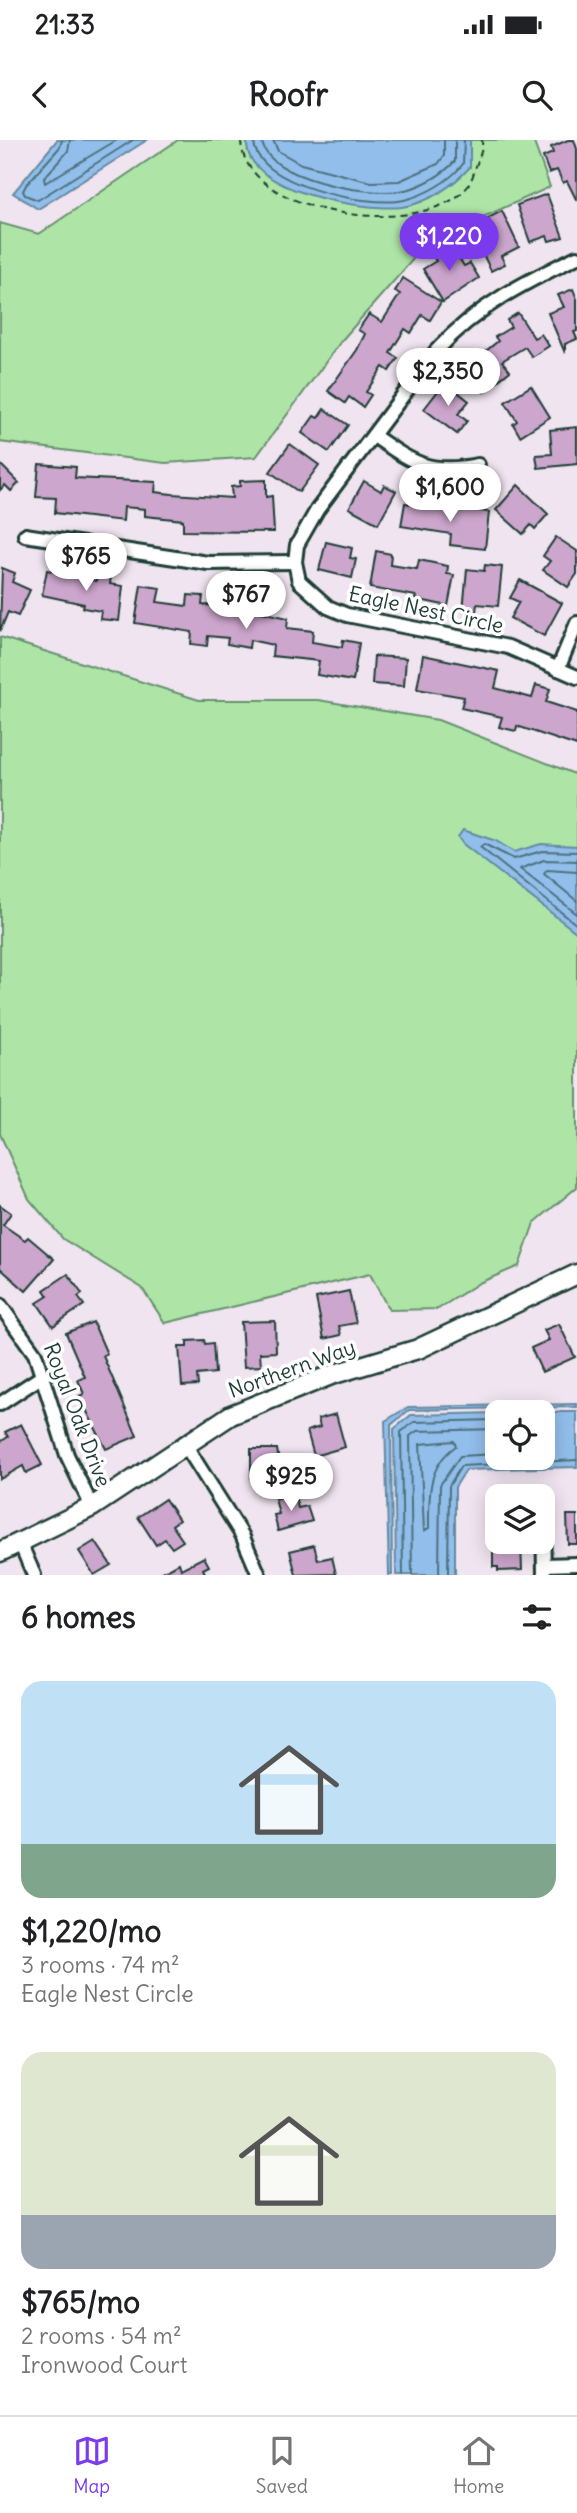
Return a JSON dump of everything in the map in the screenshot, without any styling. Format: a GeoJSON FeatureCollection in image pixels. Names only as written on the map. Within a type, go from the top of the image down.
{"type":"FeatureCollection","features":[{"type":"Feature","properties":{"kind":"street"},"geometry":{"type":"LineString","coordinates":[[24,535],[208,563],[295,562],[297,545],[304,529],[437,350],[459,325],[512,289],[577,257]]}},
{"type":"Feature","properties":{"kind":"street"},"geometry":{"type":"LineString","coordinates":[[374,436],[410,461],[427,468],[446,470],[478,465]]}},
{"type":"Feature","properties":{"kind":"street","name":"Eagle Nest Circle"},"geometry":{"type":"LineString","coordinates":[[295,562],[299,581],[328,607],[347,615],[508,647],[577,677]]}},
{"type":"Feature","properties":{"kind":"street"},"geometry":{"type":"LineString","coordinates":[[558,669],[577,623]]}},
{"type":"Feature","properties":{"kind":"street","name":"Northern Way"},"geometry":{"type":"LineString","coordinates":[[0,1552],[21,1545],[92,1507],[184,1443],[230,1415],[331,1375],[418,1349],[577,1274]]}},
{"type":"Feature","properties":{"kind":"street","name":"Royal Oak Drive"},"geometry":{"type":"LineString","coordinates":[[0,1305],[20,1329],[44,1375],[67,1454],[92,1507]]}},
{"type":"Feature","properties":{"kind":"street"},"geometry":{"type":"LineString","coordinates":[[0,1404],[44,1375]]}},
{"type":"Feature","properties":{"kind":"street"},"geometry":{"type":"LineString","coordinates":[[184,1443],[242,1535],[259,1575]]}},
{"type":"Feature","properties":{"kind":"street"},"geometry":{"type":"LineString","coordinates":[[21,1545],[34,1575]]}},
{"type":"Feature","properties":{"kind":"street"},"geometry":{"type":"LineString","coordinates":[[544,1570],[577,1564]]}},
{"type":"Feature","properties":{"kind":"path"},"geometry":{"type":"LineString","coordinates":[[241,140],[248,168],[278,191],[341,213],[389,217],[410,215],[454,199],[469,185],[483,148],[482,140]]}},
{"type":"Feature","properties":{"kind":"green space"},"geometry":{"type":"Polygon","coordinates":[[[178,140],[533,140],[550,187],[429,241],[342,340],[256,457],[165,463],[0,442],[0,223],[39,234],[178,140]]]}},
{"type":"Feature","properties":{"kind":"green space"},"geometry":{"type":"Polygon","coordinates":[[[0,637],[199,700],[318,700],[438,720],[577,775],[577,1187],[534,1223],[519,1266],[479,1283],[438,1309],[389,1310],[370,1274],[165,1323],[142,1288],[63,1239],[29,1199],[0,1134],[0,637]]]}},
{"type":"Feature","properties":{"kind":"water"},"geometry":{"type":"Polygon","coordinates":[[[57,140],[147,140],[38,209],[13,193],[57,140]]]}},
{"type":"Feature","properties":{"kind":"water"},"geometry":{"type":"Polygon","coordinates":[[[247,140],[470,140],[470,167],[448,187],[421,202],[402,207],[361,206],[308,194],[284,185],[264,173],[251,158],[247,140]]]}},
{"type":"Feature","properties":{"kind":"water"},"geometry":{"type":"Polygon","coordinates":[[[463,830],[496,841],[514,852],[541,844],[577,846],[577,933],[463,844],[458,837],[463,830]]]}},
{"type":"Feature","properties":{"kind":"water"},"geometry":{"type":"Polygon","coordinates":[[[555,1404],[577,1404],[577,1407],[555,1407],[555,1404]]]}},
{"type":"Feature","properties":{"kind":"water"},"geometry":{"type":"Polygon","coordinates":[[[485,1406],[485,1409],[409,1410],[391,1425],[392,1575],[389,1575],[385,1421],[408,1407],[485,1406]]]}},
{"type":"Feature","properties":{"kind":"water"},"geometry":{"type":"Polygon","coordinates":[[[555,1412],[577,1412],[577,1467],[555,1468],[555,1412]]]}},
{"type":"Feature","properties":{"kind":"water"},"geometry":{"type":"Polygon","coordinates":[[[485,1413],[485,1469],[466,1470],[455,1487],[455,1575],[396,1575],[394,1429],[411,1415],[485,1413]]]}},
{"type":"Feature","properties":{"kind":"building"},"geometry":{"type":"Polygon","coordinates":[[[574,140],[577,149],[577,201],[567,181],[563,183],[557,170],[549,173],[543,157],[553,153],[551,147],[574,140]]]}},
{"type":"Feature","properties":{"kind":"building"},"geometry":{"type":"Polygon","coordinates":[[[547,194],[563,237],[549,241],[547,236],[530,242],[517,205],[547,194]]]}},
{"type":"Feature","properties":{"kind":"building"},"geometry":{"type":"Polygon","coordinates":[[[502,211],[519,247],[501,256],[505,264],[491,271],[473,233],[491,225],[488,218],[502,211]]]}},
{"type":"Feature","properties":{"kind":"building"},"geometry":{"type":"Polygon","coordinates":[[[449,242],[464,266],[470,263],[479,278],[443,302],[423,269],[436,261],[431,253],[449,242]]]}},
{"type":"Feature","properties":{"kind":"building"},"geometry":{"type":"Polygon","coordinates":[[[403,278],[441,302],[430,320],[422,315],[411,333],[405,329],[390,353],[398,358],[389,371],[383,367],[366,392],[371,395],[363,407],[349,397],[345,403],[328,391],[365,334],[358,330],[369,314],[382,322],[400,294],[395,291],[403,278]]]}},
{"type":"Feature","properties":{"kind":"building"},"geometry":{"type":"Polygon","coordinates":[[[573,289],[577,299],[577,331],[574,332],[577,339],[565,344],[565,353],[548,313],[564,307],[558,295],[573,289]]]}},
{"type":"Feature","properties":{"kind":"building"},"geometry":{"type":"Polygon","coordinates":[[[518,313],[534,338],[541,334],[549,346],[532,357],[525,347],[502,361],[510,371],[484,392],[459,363],[471,353],[476,359],[498,341],[495,337],[511,327],[507,320],[518,313]]]}},
{"type":"Feature","properties":{"kind":"building"},"geometry":{"type":"Polygon","coordinates":[[[445,382],[469,401],[458,414],[467,421],[457,434],[424,409],[445,382]]]}},
{"type":"Feature","properties":{"kind":"building"},"geometry":{"type":"Polygon","coordinates":[[[531,386],[550,417],[520,436],[513,424],[517,421],[505,402],[531,386]]]}},
{"type":"Feature","properties":{"kind":"building"},"geometry":{"type":"Polygon","coordinates":[[[324,409],[348,425],[329,452],[302,433],[314,416],[318,418],[324,409]]]}},
{"type":"Feature","properties":{"kind":"building"},"geometry":{"type":"Polygon","coordinates":[[[577,427],[577,464],[538,468],[536,455],[552,454],[550,430],[577,427]]]}},
{"type":"Feature","properties":{"kind":"building"},"geometry":{"type":"Polygon","coordinates":[[[290,444],[319,465],[299,492],[270,472],[290,444]]]}},
{"type":"Feature","properties":{"kind":"building"},"geometry":{"type":"Polygon","coordinates":[[[0,464],[19,483],[11,491],[5,485],[0,490],[0,464]]]}},
{"type":"Feature","properties":{"kind":"building"},"geometry":{"type":"Polygon","coordinates":[[[39,464],[76,467],[75,478],[156,482],[155,492],[172,494],[232,498],[231,487],[240,486],[240,481],[266,480],[266,497],[272,496],[274,532],[183,531],[183,520],[145,516],[145,509],[124,507],[123,521],[55,513],[56,498],[36,497],[39,464]]]}},
{"type":"Feature","properties":{"kind":"building"},"geometry":{"type":"Polygon","coordinates":[[[364,481],[381,491],[384,485],[396,491],[378,524],[349,508],[364,481]]]}},
{"type":"Feature","properties":{"kind":"building"},"geometry":{"type":"Polygon","coordinates":[[[518,485],[548,514],[535,529],[531,525],[523,534],[496,510],[518,485]]]}},
{"type":"Feature","properties":{"kind":"building"},"geometry":{"type":"Polygon","coordinates":[[[405,503],[453,511],[454,508],[489,512],[485,549],[450,545],[451,534],[401,526],[405,503]]]}},
{"type":"Feature","properties":{"kind":"building"},"geometry":{"type":"Polygon","coordinates":[[[556,537],[577,551],[577,574],[568,587],[543,570],[550,561],[543,556],[556,537]]]}},
{"type":"Feature","properties":{"kind":"building"},"geometry":{"type":"Polygon","coordinates":[[[326,542],[352,548],[350,558],[356,559],[352,578],[319,570],[326,542]]]}},
{"type":"Feature","properties":{"kind":"building"},"geometry":{"type":"Polygon","coordinates":[[[376,551],[391,554],[390,565],[417,569],[419,560],[448,566],[447,574],[454,575],[448,606],[415,599],[416,596],[370,588],[376,551]]]}},
{"type":"Feature","properties":{"kind":"building"},"geometry":{"type":"Polygon","coordinates":[[[485,565],[502,567],[498,606],[477,604],[476,612],[463,611],[467,569],[484,571],[485,565]]]}},
{"type":"Feature","properties":{"kind":"building"},"geometry":{"type":"Polygon","coordinates":[[[2,568],[15,573],[12,582],[30,590],[18,616],[8,612],[0,631],[2,568]]]}},
{"type":"Feature","properties":{"kind":"building"},"geometry":{"type":"Polygon","coordinates":[[[47,570],[96,581],[97,574],[111,576],[110,584],[123,586],[119,621],[100,619],[101,611],[83,608],[84,604],[42,595],[47,570]]]}},
{"type":"Feature","properties":{"kind":"building"},"geometry":{"type":"Polygon","coordinates":[[[520,580],[562,603],[544,636],[510,618],[519,602],[510,598],[520,580]]]}},
{"type":"Feature","properties":{"kind":"building"},"geometry":{"type":"Polygon","coordinates":[[[141,585],[160,588],[157,602],[187,606],[188,595],[203,596],[202,605],[235,606],[288,618],[287,628],[313,631],[312,642],[342,647],[343,640],[359,643],[353,681],[317,675],[319,661],[272,656],[273,645],[250,640],[249,648],[227,644],[228,638],[208,636],[207,646],[191,644],[192,632],[135,623],[141,585]]]}},
{"type":"Feature","properties":{"kind":"building"},"geometry":{"type":"Polygon","coordinates":[[[423,655],[499,671],[495,688],[532,698],[536,685],[550,689],[546,702],[577,712],[577,746],[517,726],[516,731],[499,727],[502,717],[461,708],[464,697],[417,689],[423,655]]]}},
{"type":"Feature","properties":{"kind":"building"},"geometry":{"type":"Polygon","coordinates":[[[374,656],[406,658],[404,686],[372,684],[374,656]]]}},
{"type":"Feature","properties":{"kind":"building"},"geometry":{"type":"Polygon","coordinates":[[[0,1205],[11,1213],[3,1225],[25,1240],[28,1237],[54,1259],[26,1291],[0,1268],[0,1205]]]}},
{"type":"Feature","properties":{"kind":"building"},"geometry":{"type":"Polygon","coordinates":[[[68,1274],[82,1294],[78,1297],[84,1305],[53,1326],[37,1303],[48,1296],[44,1290],[68,1274]]]}},
{"type":"Feature","properties":{"kind":"building"},"geometry":{"type":"Polygon","coordinates":[[[349,1291],[356,1323],[339,1326],[341,1335],[324,1339],[316,1298],[349,1291]]]}},
{"type":"Feature","properties":{"kind":"building"},"geometry":{"type":"Polygon","coordinates":[[[275,1321],[276,1352],[260,1353],[261,1366],[244,1367],[241,1322],[275,1321]]]}},
{"type":"Feature","properties":{"kind":"building"},"geometry":{"type":"Polygon","coordinates":[[[93,1322],[107,1354],[103,1356],[137,1436],[106,1449],[79,1396],[84,1394],[78,1380],[85,1377],[66,1333],[93,1322]]]}},
{"type":"Feature","properties":{"kind":"building"},"geometry":{"type":"Polygon","coordinates":[[[559,1324],[575,1357],[542,1372],[531,1348],[549,1340],[544,1330],[559,1324]]]}},
{"type":"Feature","properties":{"kind":"building"},"geometry":{"type":"Polygon","coordinates":[[[204,1340],[205,1344],[213,1343],[215,1373],[197,1375],[198,1385],[182,1386],[179,1347],[187,1347],[187,1341],[204,1340]]]}},
{"type":"Feature","properties":{"kind":"building"},"geometry":{"type":"Polygon","coordinates":[[[336,1414],[345,1447],[314,1456],[307,1431],[320,1427],[318,1419],[336,1414]]]}},
{"type":"Feature","properties":{"kind":"building"},"geometry":{"type":"Polygon","coordinates":[[[21,1424],[42,1465],[26,1473],[23,1466],[0,1479],[0,1442],[8,1437],[5,1432],[21,1424]]]}},
{"type":"Feature","properties":{"kind":"building"},"geometry":{"type":"Polygon","coordinates":[[[251,1449],[277,1449],[282,1480],[251,1480],[251,1449]]]}},
{"type":"Feature","properties":{"kind":"building"},"geometry":{"type":"Polygon","coordinates":[[[294,1493],[298,1508],[307,1506],[312,1521],[278,1531],[274,1515],[279,1514],[275,1499],[294,1493]]]}},
{"type":"Feature","properties":{"kind":"building"},"geometry":{"type":"Polygon","coordinates":[[[165,1499],[179,1520],[172,1525],[183,1541],[172,1548],[165,1539],[156,1545],[138,1517],[165,1499]]]}},
{"type":"Feature","properties":{"kind":"building"},"geometry":{"type":"Polygon","coordinates":[[[567,1515],[577,1515],[577,1544],[568,1544],[567,1515]]]}},
{"type":"Feature","properties":{"kind":"building"},"geometry":{"type":"Polygon","coordinates":[[[95,1541],[111,1565],[94,1575],[79,1551],[95,1541]]]}},
{"type":"Feature","properties":{"kind":"building"},"geometry":{"type":"Polygon","coordinates":[[[314,1545],[318,1560],[332,1557],[336,1574],[296,1575],[290,1551],[314,1545]]]}},
{"type":"Feature","properties":{"kind":"building"},"geometry":{"type":"Polygon","coordinates":[[[493,1554],[521,1554],[522,1570],[498,1571],[498,1567],[493,1567],[493,1554]]]}},
{"type":"Feature","properties":{"kind":"building"},"geometry":{"type":"Polygon","coordinates":[[[204,1557],[209,1566],[203,1569],[206,1575],[157,1575],[179,1563],[181,1569],[204,1557]]]}}]}
